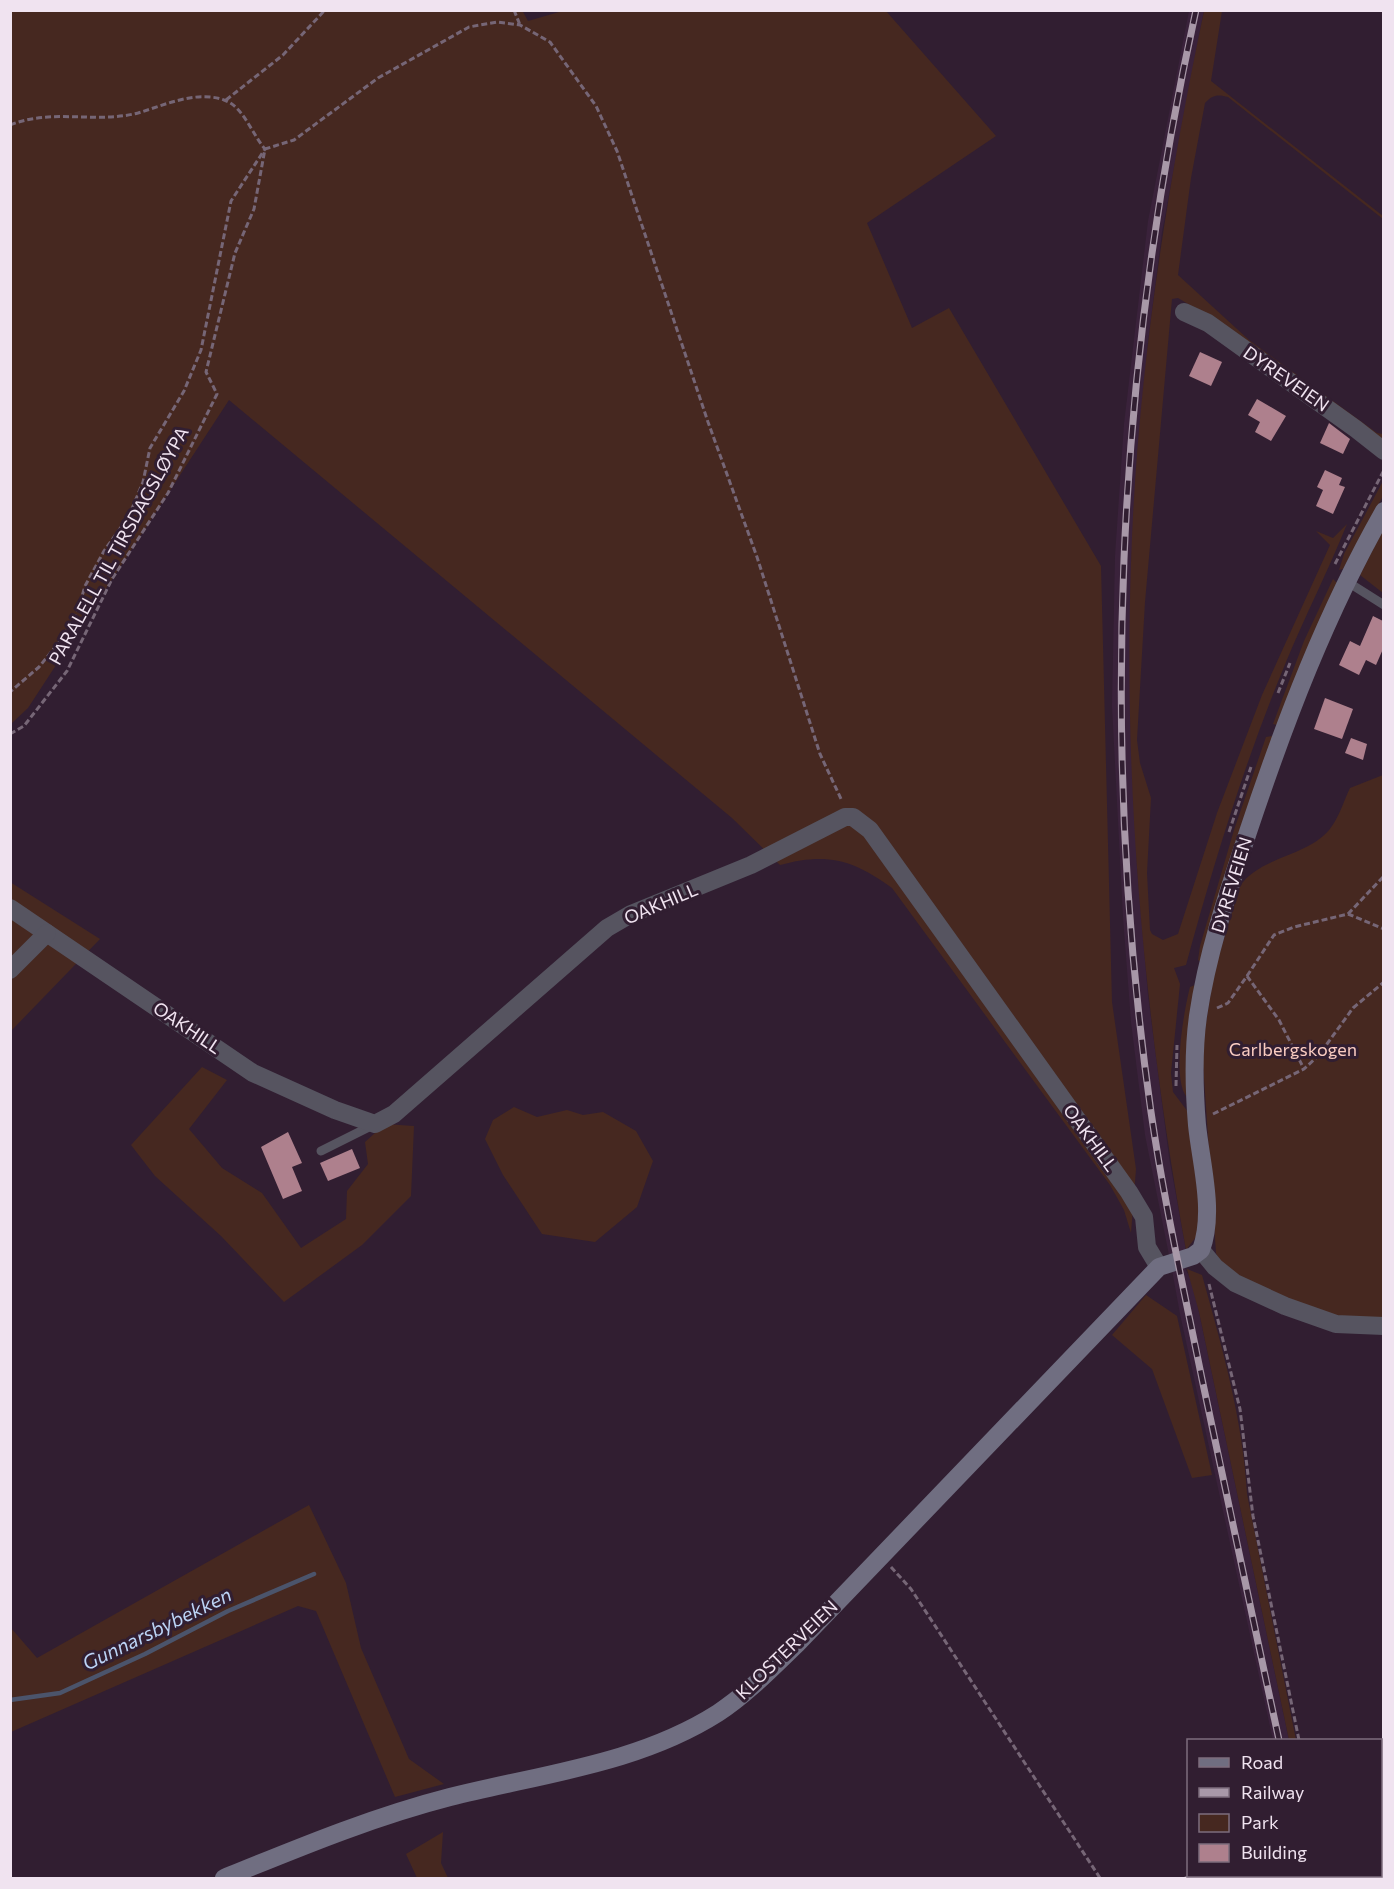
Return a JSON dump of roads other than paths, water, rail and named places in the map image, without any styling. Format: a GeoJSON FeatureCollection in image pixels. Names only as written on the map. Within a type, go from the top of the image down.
{"type":"FeatureCollection","features":[{"type":"Feature","properties":{"kind":"main road","name":"DYREVEIEN"},"geometry":{"type":"LineString","coordinates":[[1201,1250],[1207,1221],[1197,1123],[1195,1058],[1198,1016],[1210,958],[1234,874],[1281,734],[1346,581],[1383,511]]}},
{"type":"Feature","properties":{"kind":"main road"},"geometry":{"type":"LineString","coordinates":[[1165,1265],[1193,1256],[1201,1250]]}},
{"type":"Feature","properties":{"kind":"main road","name":"KLOSTERVEIEN"},"geometry":{"type":"LineString","coordinates":[[224,1878],[338,1832],[426,1804],[607,1761],[676,1736],[719,1713],[755,1685],[1165,1265]]}},
{"type":"Feature","properties":{"kind":"street","name":"DYREVEIEN"},"geometry":{"type":"LineString","coordinates":[[1184,312],[1208,323],[1356,429],[1383,451]]}},
{"type":"Feature","properties":{"kind":"street","name":"OAKHILL"},"geometry":{"type":"LineString","coordinates":[[10,908],[253,1073],[335,1110],[375,1124],[394,1114],[607,928],[631,914],[751,865],[824,826],[845,817],[853,817],[870,830],[1129,1192],[1144,1217],[1147,1247],[1165,1265]]}},
{"type":"Feature","properties":{"kind":"street"},"geometry":{"type":"LineString","coordinates":[[10,970],[47,933]]}},
{"type":"Feature","properties":{"kind":"street"},"geometry":{"type":"LineString","coordinates":[[1201,1250],[1235,1283],[1285,1306],[1336,1324],[1383,1326]]}},
{"type":"Feature","properties":{"kind":"lane"},"geometry":{"type":"LineString","coordinates":[[1346,581],[1383,605]]}},
{"type":"Feature","properties":{"kind":"lane"},"geometry":{"type":"LineString","coordinates":[[321,1151],[375,1124]]}},
{"type":"Feature","properties":{"kind":"waterway","name":"Gunnarsbybekken"},"geometry":{"type":"LineString","coordinates":[[10,1700],[60,1693],[145,1654],[228,1611],[314,1574]]}},
{"type":"Feature","properties":{"kind":"railway"},"geometry":{"type":"LineString","coordinates":[[1196,10],[1169,146],[1148,283],[1133,421],[1124,559],[1121,697],[1125,836],[1135,974],[1156,1146],[1202,1379],[1279,1739]]}},
{"type":"Feature","properties":{"kind":"park label","name":"Carlbergskogen"},"geometry":{"type":"Point","coordinates":[1293,1050]}}]}
